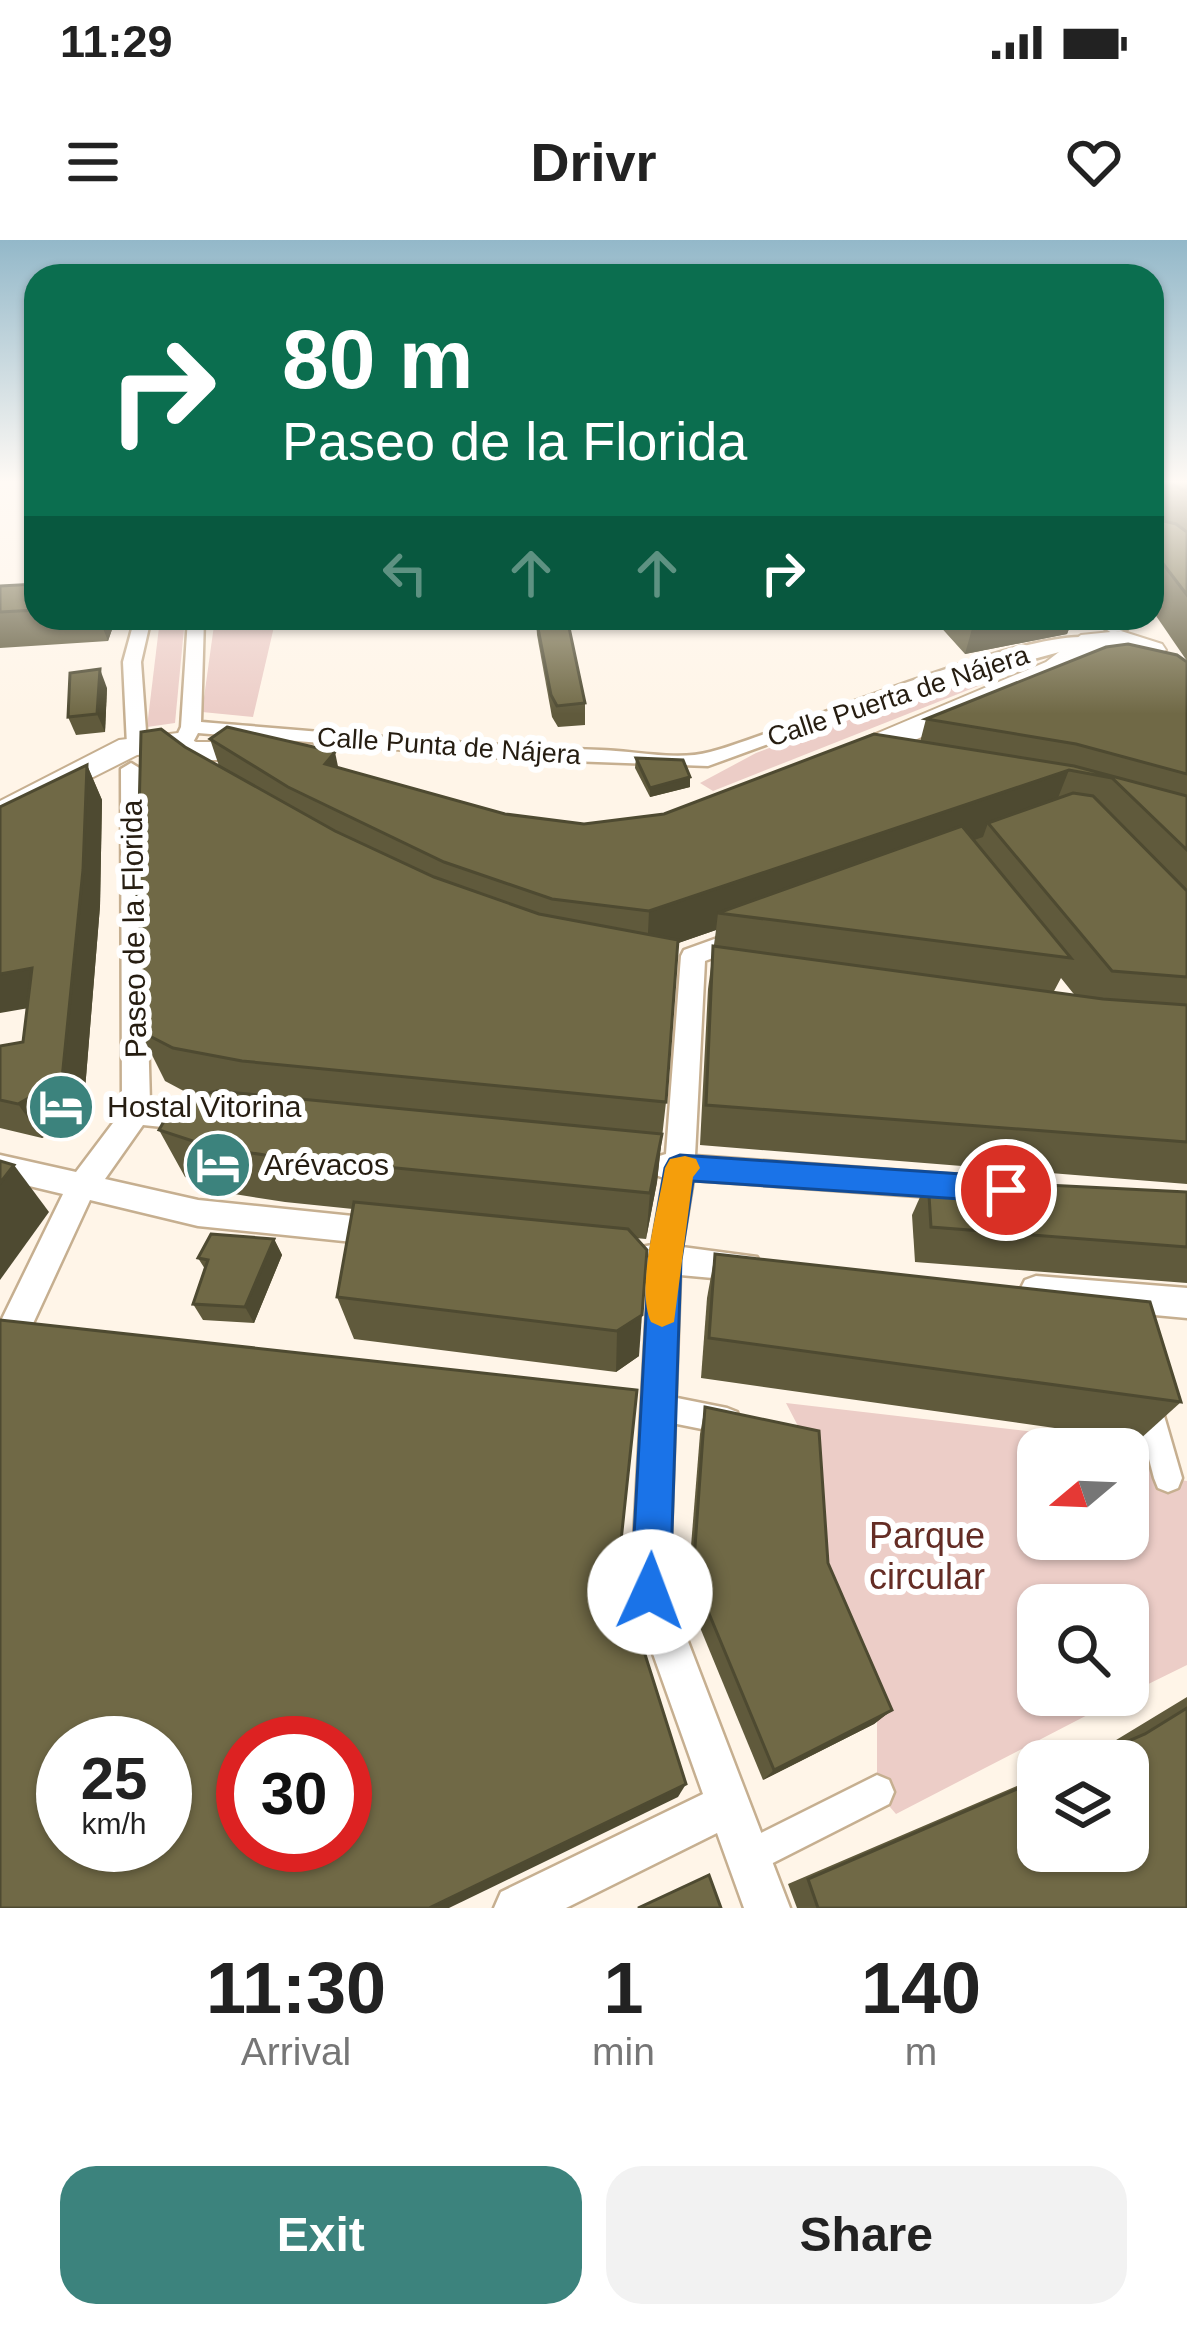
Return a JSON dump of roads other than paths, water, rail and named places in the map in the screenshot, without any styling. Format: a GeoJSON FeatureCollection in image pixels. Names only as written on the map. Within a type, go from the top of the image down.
{"type":"FeatureCollection","features":[{"type":"Feature","properties":{"kind":"main road"},"geometry":{"type":"LineString","coordinates":[[1110,639],[1161,663],[1151,671],[1110,639]]}},
{"type":"Feature","properties":{"kind":"main road"},"geometry":{"type":"LineString","coordinates":[[825,767],[1056,668],[1110,639]]}},
{"type":"Feature","properties":{"kind":"main road"},"geometry":{"type":"LineString","coordinates":[[0,814],[131,755],[231,751],[298,769]]}},
{"type":"Feature","properties":{"kind":"main road"},"geometry":{"type":"LineString","coordinates":[[0,831],[105,775],[131,755]]}},
{"type":"Feature","properties":{"kind":"street","name":"Paseo de la Florida"},"geometry":{"type":"LineString","coordinates":[[136,1113],[131,755],[132,662],[139,630]]}},
{"type":"Feature","properties":{"kind":"street"},"geometry":{"type":"LineString","coordinates":[[187,752],[195,630]]}},
{"type":"Feature","properties":{"kind":"street","name":"Calle Puerta de Nájera"},"geometry":{"type":"LineString","coordinates":[[708,760],[898,690],[1056,644],[1110,639]]}},
{"type":"Feature","properties":{"kind":"street","name":"Calle Punta de Nájera"},"geometry":{"type":"LineString","coordinates":[[187,752],[515,753],[708,760]]}},
{"type":"Feature","properties":{"kind":"street"},"geometry":{"type":"LineString","coordinates":[[825,767],[879,770]]}},
{"type":"Feature","properties":{"kind":"street"},"geometry":{"type":"LineString","coordinates":[[767,1908],[650,1592],[646,1405],[680,1168],[693,956],[778,924]]}},
{"type":"Feature","properties":{"kind":"street"},"geometry":{"type":"LineString","coordinates":[[0,1358],[80,1190],[136,1113],[224,1122]]}},
{"type":"Feature","properties":{"kind":"street"},"geometry":{"type":"LineString","coordinates":[[634,1163],[997,1189]]}},
{"type":"Feature","properties":{"kind":"street"},"geometry":{"type":"LineString","coordinates":[[0,1167],[80,1190],[199,1213],[404,1234]]}},
{"type":"Feature","properties":{"kind":"street"},"geometry":{"type":"LineString","coordinates":[[608,1255],[784,1270]]}},
{"type":"Feature","properties":{"kind":"street"},"geometry":{"type":"LineString","coordinates":[[998,1287],[1121,1308],[1187,1303]]}},
{"type":"Feature","properties":{"kind":"street"},"geometry":{"type":"LineString","coordinates":[[14,1327],[56,1332]]}},
{"type":"Feature","properties":{"kind":"street"},"geometry":{"type":"LineString","coordinates":[[1136,1365],[1168,1478]]}},
{"type":"Feature","properties":{"kind":"street"},"geometry":{"type":"LineString","coordinates":[[646,1405],[744,1425]]}},
{"type":"Feature","properties":{"kind":"street"},"geometry":{"type":"LineString","coordinates":[[748,1857],[877,1792]]}},
{"type":"Feature","properties":{"kind":"street"},"geometry":{"type":"LineString","coordinates":[[518,1908],[730,1804]]}},
{"type":"Feature","properties":{"kind":"place","name":"Hostal Vitorina"},"geometry":{"type":"Point","coordinates":[61,1107]}},
{"type":"Feature","properties":{"kind":"place","name":"Arévacos"},"geometry":{"type":"Point","coordinates":[218,1165]}},
{"type":"Feature","properties":{"kind":"park label","name":"Parque circular"},"geometry":{"type":"Point","coordinates":[927,1556]}}]}
